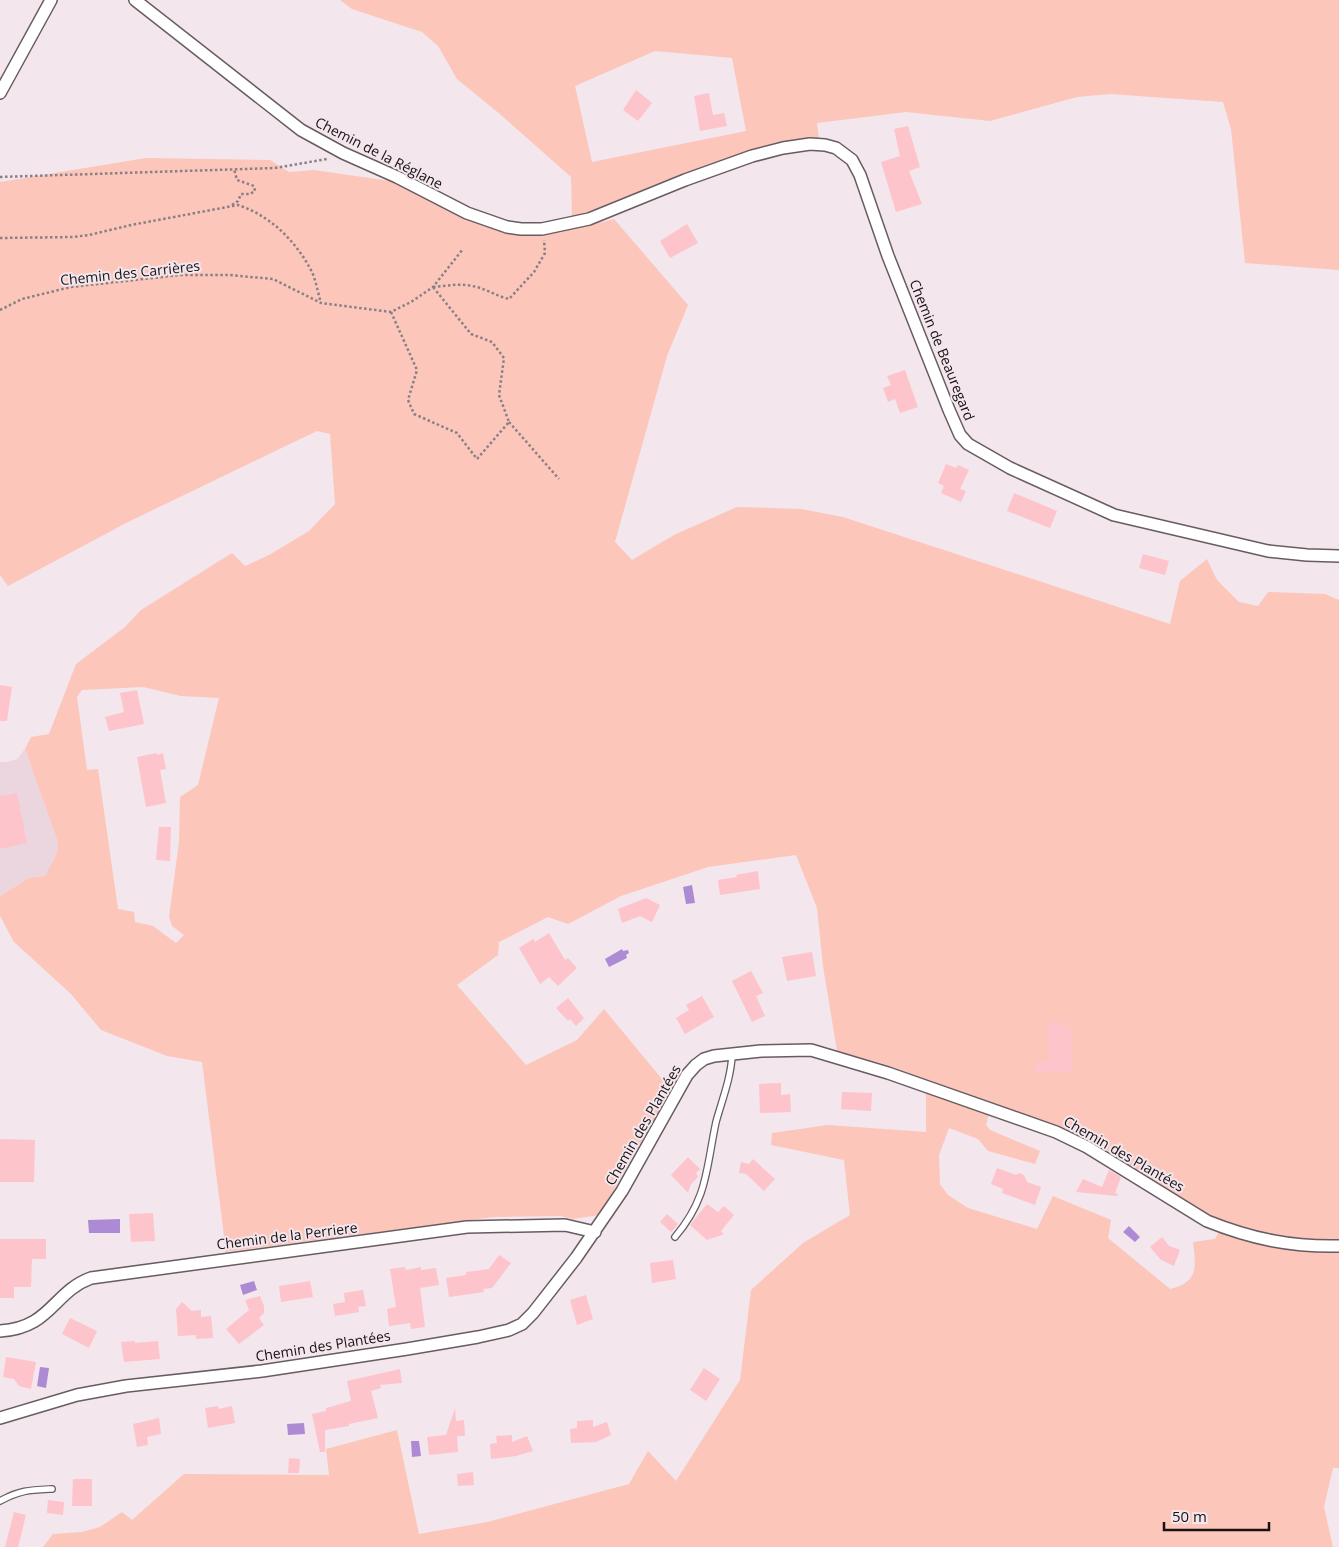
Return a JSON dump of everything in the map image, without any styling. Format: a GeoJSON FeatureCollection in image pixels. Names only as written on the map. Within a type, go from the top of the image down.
{"type":"FeatureCollection","features":[{"type":"Feature","properties":{"kind":"street"},"geometry":{"type":"LineString","coordinates":[[0,94],[51,0]]}},
{"type":"Feature","properties":{"kind":"street","name":"Chemin de la Réglane"},"geometry":{"type":"LineString","coordinates":[[135,0],[301,130],[343,154],[397,177],[451,206],[490,222],[514,228],[542,229],[589,219]]}},
{"type":"Feature","properties":{"kind":"street","name":"Chemin de Beauregard"},"geometry":{"type":"LineString","coordinates":[[589,219],[685,180],[752,156],[782,148],[810,144],[836,148],[852,160],[860,175],[888,256],[949,410],[960,435],[968,444],[1010,468],[1114,515],[1268,551],[1339,556]]}},
{"type":"Feature","properties":{"kind":"street","name":"Chemin des Plantées"},"geometry":{"type":"LineString","coordinates":[[0,1418],[77,1395],[126,1386],[262,1370],[469,1338],[509,1330],[522,1324],[533,1314],[595,1232],[622,1191],[687,1075],[704,1059],[714,1056],[811,1050],[888,1073],[1056,1132],[1087,1147],[1207,1221],[1228,1230],[1262,1240],[1281,1243],[1339,1246]]}},
{"type":"Feature","properties":{"kind":"street","name":"Chemin de la Perriere"},"geometry":{"type":"LineString","coordinates":[[0,1331],[20,1328],[38,1321],[70,1290],[91,1278],[467,1227],[566,1225],[595,1232]]}},
{"type":"Feature","properties":{"kind":"lane"},"geometry":{"type":"LineString","coordinates":[[675,1237],[688,1222],[703,1190],[717,1122],[731,1068],[732,1055]]}},
{"type":"Feature","properties":{"kind":"lane"},"geometry":{"type":"LineString","coordinates":[[0,1501],[24,1490],[52,1489]]}},
{"type":"Feature","properties":{"kind":"path"},"geometry":{"type":"LineString","coordinates":[[0,177],[283,167],[318,162],[343,154]]}},
{"type":"Feature","properties":{"kind":"path"},"geometry":{"type":"LineString","coordinates":[[230,206],[238,201],[241,194],[250,194],[256,191],[254,186],[237,180],[234,169]]}},
{"type":"Feature","properties":{"kind":"path"},"geometry":{"type":"LineString","coordinates":[[0,238],[89,235],[131,225],[238,205],[255,211],[288,236],[312,273],[321,303]]}},
{"type":"Feature","properties":{"kind":"path"},"geometry":{"type":"LineString","coordinates":[[433,287],[473,286],[509,299],[534,272],[545,254],[542,229]]}},
{"type":"Feature","properties":{"kind":"path"},"geometry":{"type":"LineString","coordinates":[[463,249],[433,287],[411,302],[391,312],[417,370],[408,400],[414,414],[457,434],[477,459],[509,422]]}},
{"type":"Feature","properties":{"kind":"path","name":"Chemin des Carrières"},"geometry":{"type":"LineString","coordinates":[[0,310],[22,299],[71,287],[180,275],[229,275],[273,279],[321,303],[391,312]]}},
{"type":"Feature","properties":{"kind":"path"},"geometry":{"type":"LineString","coordinates":[[433,287],[471,334],[492,342],[504,358],[499,395],[509,422],[560,479]]}},
{"type":"Feature","properties":{"kind":"shaded area"},"geometry":{"type":"Polygon","coordinates":[[[340,0],[1339,0],[1339,270],[1245,263],[1231,129],[1223,102],[1110,94],[1077,97],[990,121],[906,112],[817,123],[819,140],[751,151],[664,182],[598,210],[572,216],[571,177],[457,79],[438,46],[422,32],[352,9],[340,0]],[[655,51],[575,86],[592,162],[746,131],[732,58],[655,51]]]}},
{"type":"Feature","properties":{"kind":"shaded area"},"geometry":{"type":"Polygon","coordinates":[[[146,158],[270,160],[289,172],[314,170],[390,181],[477,223],[514,234],[548,234],[614,219],[688,305],[667,356],[615,542],[632,560],[674,535],[737,507],[801,509],[843,517],[1170,624],[1180,581],[1207,559],[1217,580],[1239,602],[1258,606],[1268,592],[1325,594],[1339,600],[1339,1468],[1333,1468],[1324,1507],[1333,1547],[43,1547],[53,1534],[82,1532],[100,1527],[122,1512],[132,1520],[184,1474],[329,1475],[326,1449],[397,1430],[419,1534],[488,1522],[629,1484],[648,1451],[676,1481],[740,1380],[751,1290],[803,1243],[850,1215],[844,1160],[771,1145],[772,1133],[828,1125],[926,1132],[926,1091],[989,1114],[986,1125],[990,1130],[1040,1151],[1035,1164],[988,1151],[978,1139],[949,1128],[939,1155],[940,1184],[948,1195],[968,1208],[1037,1229],[1053,1196],[1111,1220],[1108,1238],[1170,1289],[1186,1282],[1194,1272],[1193,1242],[1215,1239],[1224,1223],[1160,1186],[1107,1150],[1059,1127],[884,1064],[837,1051],[823,966],[817,908],[796,855],[708,867],[621,896],[568,924],[548,917],[499,942],[498,955],[457,985],[526,1065],[577,1040],[604,1009],[671,1090],[599,1215],[573,1219],[560,1216],[493,1217],[226,1252],[202,1062],[167,1056],[101,1030],[71,994],[14,942],[0,916],[0,896],[29,878],[45,876],[57,853],[58,842],[25,749],[31,737],[49,734],[76,664],[125,627],[141,610],[232,553],[245,566],[269,555],[309,531],[335,504],[330,434],[317,431],[128,522],[8,586],[0,575],[0,182],[146,158]],[[143,687],[82,690],[77,697],[87,770],[98,769],[118,909],[134,912],[135,922],[153,926],[176,943],[184,935],[172,926],[169,917],[179,842],[180,797],[198,785],[219,698],[181,696],[143,687]]]}},
{"type":"Feature","properties":{"kind":"shaded area"},"geometry":{"type":"Polygon","coordinates":[[[25,749],[58,842],[57,853],[45,876],[29,878],[0,896],[0,762],[17,759],[25,749]]]}},
{"type":"Feature","properties":{"kind":"shaded area"},"geometry":{"type":"Polygon","coordinates":[[[692,885],[695,903],[686,904],[683,887],[692,885]]]}},
{"type":"Feature","properties":{"kind":"shaded area"},"geometry":{"type":"Polygon","coordinates":[[[622,949],[623,951],[628,950],[627,958],[609,967],[605,959],[622,949]]]}},
{"type":"Feature","properties":{"kind":"shaded area"},"geometry":{"type":"Polygon","coordinates":[[[120,1219],[120,1233],[89,1233],[88,1220],[120,1219]]]}},
{"type":"Feature","properties":{"kind":"shaded area"},"geometry":{"type":"Polygon","coordinates":[[[1129,1226],[1140,1237],[1135,1242],[1123,1232],[1129,1226]]]}},
{"type":"Feature","properties":{"kind":"shaded area"},"geometry":{"type":"Polygon","coordinates":[[[254,1281],[257,1290],[243,1295],[240,1285],[254,1281]]]}},
{"type":"Feature","properties":{"kind":"shaded area"},"geometry":{"type":"Polygon","coordinates":[[[40,1367],[49,1368],[46,1388],[37,1386],[40,1367]]]}},
{"type":"Feature","properties":{"kind":"shaded area"},"geometry":{"type":"Polygon","coordinates":[[[304,1423],[305,1434],[288,1435],[287,1424],[304,1423]]]}},
{"type":"Feature","properties":{"kind":"shaded area"},"geometry":{"type":"Polygon","coordinates":[[[411,1441],[419,1441],[421,1456],[412,1457],[411,1441]]]}},
{"type":"Feature","properties":{"kind":"building"},"geometry":{"type":"Polygon","coordinates":[[[636,90],[652,103],[638,121],[623,110],[636,90]]]}},
{"type":"Feature","properties":{"kind":"building"},"geometry":{"type":"Polygon","coordinates":[[[709,93],[713,115],[724,113],[727,126],[700,131],[694,96],[709,93]]]}},
{"type":"Feature","properties":{"kind":"building"},"geometry":{"type":"Polygon","coordinates":[[[908,126],[920,167],[909,171],[922,204],[896,212],[881,162],[900,156],[894,129],[908,126]]]}},
{"type":"Feature","properties":{"kind":"building"},"geometry":{"type":"Polygon","coordinates":[[[687,224],[698,243],[670,258],[660,241],[687,224]]]}},
{"type":"Feature","properties":{"kind":"building"},"geometry":{"type":"Polygon","coordinates":[[[905,370],[918,407],[900,413],[895,399],[888,402],[883,388],[891,385],[887,376],[905,370]]]}},
{"type":"Feature","properties":{"kind":"building"},"geometry":{"type":"Polygon","coordinates":[[[946,464],[956,468],[958,465],[969,470],[960,489],[966,491],[961,502],[941,493],[944,486],[938,483],[946,464]]]}},
{"type":"Feature","properties":{"kind":"building"},"geometry":{"type":"Polygon","coordinates":[[[1014,493],[1057,511],[1050,528],[1007,511],[1014,493]]]}},
{"type":"Feature","properties":{"kind":"building"},"geometry":{"type":"Polygon","coordinates":[[[1143,554],[1169,561],[1165,575],[1139,568],[1143,554]]]}},
{"type":"Feature","properties":{"kind":"building"},"geometry":{"type":"Polygon","coordinates":[[[0,685],[12,687],[7,721],[0,721],[0,685]]]}},
{"type":"Feature","properties":{"kind":"building"},"geometry":{"type":"Polygon","coordinates":[[[137,690],[144,724],[109,731],[105,717],[124,712],[120,693],[137,690]]]}},
{"type":"Feature","properties":{"kind":"building"},"geometry":{"type":"Polygon","coordinates":[[[157,753],[157,755],[163,753],[166,769],[160,770],[166,803],[146,807],[137,757],[157,753]]]}},
{"type":"Feature","properties":{"kind":"building"},"geometry":{"type":"Polygon","coordinates":[[[17,793],[27,843],[0,849],[0,796],[17,793]]]}},
{"type":"Feature","properties":{"kind":"building"},"geometry":{"type":"Polygon","coordinates":[[[159,827],[171,827],[170,861],[156,860],[159,827]]]}},
{"type":"Feature","properties":{"kind":"building"},"geometry":{"type":"Polygon","coordinates":[[[758,871],[760,889],[720,895],[718,880],[758,871]]]}},
{"type":"Feature","properties":{"kind":"building"},"geometry":{"type":"Polygon","coordinates":[[[646,898],[660,905],[652,922],[640,916],[622,923],[618,909],[646,898]]]}},
{"type":"Feature","properties":{"kind":"building"},"geometry":{"type":"Polygon","coordinates":[[[549,933],[565,960],[568,958],[577,968],[558,986],[549,977],[540,984],[519,948],[533,939],[535,942],[549,933]]]}},
{"type":"Feature","properties":{"kind":"building"},"geometry":{"type":"Polygon","coordinates":[[[812,952],[816,976],[787,981],[782,957],[812,952]]]}},
{"type":"Feature","properties":{"kind":"building"},"geometry":{"type":"Polygon","coordinates":[[[751,971],[763,993],[756,996],[765,1016],[752,1022],[732,981],[751,971]]]}},
{"type":"Feature","properties":{"kind":"building"},"geometry":{"type":"Polygon","coordinates":[[[702,996],[714,1017],[685,1034],[676,1018],[689,1010],[686,1005],[702,996]]]}},
{"type":"Feature","properties":{"kind":"building"},"geometry":{"type":"Polygon","coordinates":[[[568,998],[584,1018],[576,1026],[570,1019],[568,1021],[556,1008],[568,998]]]}},
{"type":"Feature","properties":{"kind":"building"},"geometry":{"type":"Polygon","coordinates":[[[1048,1022],[1062,1022],[1062,1027],[1071,1027],[1072,1072],[1036,1073],[1036,1061],[1049,1061],[1048,1022]]]}},
{"type":"Feature","properties":{"kind":"building"},"geometry":{"type":"Polygon","coordinates":[[[781,1083],[781,1095],[790,1094],[791,1112],[760,1113],[759,1084],[781,1083]]]}},
{"type":"Feature","properties":{"kind":"building"},"geometry":{"type":"Polygon","coordinates":[[[842,1092],[872,1093],[871,1111],[841,1109],[842,1092]]]}},
{"type":"Feature","properties":{"kind":"building"},"geometry":{"type":"Polygon","coordinates":[[[0,1139],[35,1140],[34,1182],[0,1182],[0,1139]]]}},
{"type":"Feature","properties":{"kind":"building"},"geometry":{"type":"Polygon","coordinates":[[[688,1157],[700,1169],[696,1173],[698,1177],[691,1184],[688,1193],[671,1175],[688,1157]]]}},
{"type":"Feature","properties":{"kind":"building"},"geometry":{"type":"Polygon","coordinates":[[[753,1159],[775,1179],[764,1191],[746,1174],[739,1173],[741,1162],[749,1164],[753,1159]]]}},
{"type":"Feature","properties":{"kind":"building"},"geometry":{"type":"Polygon","coordinates":[[[997,1168],[1016,1175],[1019,1173],[1024,1175],[1027,1182],[1041,1187],[1035,1205],[1002,1193],[1003,1189],[991,1184],[997,1168]]]}},
{"type":"Feature","properties":{"kind":"building"},"geometry":{"type":"Polygon","coordinates":[[[1109,1170],[1121,1177],[1115,1193],[1118,1194],[1117,1196],[1076,1192],[1083,1179],[1102,1187],[1109,1170]]]}},
{"type":"Feature","properties":{"kind":"building"},"geometry":{"type":"Polygon","coordinates":[[[707,1204],[718,1212],[724,1206],[734,1215],[721,1231],[724,1234],[707,1240],[690,1225],[707,1204]]]}},
{"type":"Feature","properties":{"kind":"building"},"geometry":{"type":"Polygon","coordinates":[[[153,1213],[155,1241],[131,1242],[129,1214],[153,1213]]]}},
{"type":"Feature","properties":{"kind":"building"},"geometry":{"type":"Polygon","coordinates":[[[667,1214],[678,1224],[671,1232],[660,1222],[667,1214]]]}},
{"type":"Feature","properties":{"kind":"building"},"geometry":{"type":"Polygon","coordinates":[[[1162,1237],[1169,1246],[1180,1250],[1174,1266],[1161,1260],[1150,1247],[1162,1237]]]}},
{"type":"Feature","properties":{"kind":"building"},"geometry":{"type":"Polygon","coordinates":[[[0,1239],[46,1239],[46,1259],[32,1259],[31,1287],[14,1287],[14,1298],[0,1298],[0,1239]]]}},
{"type":"Feature","properties":{"kind":"building"},"geometry":{"type":"Polygon","coordinates":[[[499,1255],[511,1263],[492,1288],[483,1289],[484,1292],[449,1297],[446,1278],[466,1275],[466,1272],[489,1269],[499,1255]]]}},
{"type":"Feature","properties":{"kind":"building"},"geometry":{"type":"Polygon","coordinates":[[[673,1260],[676,1279],[652,1283],[650,1263],[673,1260]]]}},
{"type":"Feature","properties":{"kind":"building"},"geometry":{"type":"Polygon","coordinates":[[[405,1267],[406,1270],[421,1267],[421,1270],[436,1268],[439,1285],[420,1288],[425,1327],[411,1329],[410,1323],[389,1326],[387,1309],[396,1307],[390,1269],[405,1267]]]}},
{"type":"Feature","properties":{"kind":"building"},"geometry":{"type":"Polygon","coordinates":[[[310,1281],[313,1297],[281,1302],[279,1286],[310,1281]]]}},
{"type":"Feature","properties":{"kind":"building"},"geometry":{"type":"Polygon","coordinates":[[[363,1290],[366,1306],[358,1307],[359,1312],[335,1316],[333,1304],[345,1302],[344,1293],[363,1290]]]}},
{"type":"Feature","properties":{"kind":"building"},"geometry":{"type":"Polygon","coordinates":[[[586,1295],[593,1319],[577,1325],[570,1300],[586,1295]]]}},
{"type":"Feature","properties":{"kind":"building"},"geometry":{"type":"Polygon","coordinates":[[[260,1296],[264,1306],[264,1313],[259,1318],[264,1325],[239,1344],[226,1329],[249,1310],[245,1300],[260,1296]]]}},
{"type":"Feature","properties":{"kind":"building"},"geometry":{"type":"Polygon","coordinates":[[[182,1302],[192,1311],[201,1310],[201,1317],[211,1316],[213,1338],[196,1339],[196,1335],[178,1336],[176,1309],[182,1302]]]}},
{"type":"Feature","properties":{"kind":"building"},"geometry":{"type":"Polygon","coordinates":[[[70,1318],[97,1331],[89,1348],[62,1334],[70,1318]]]}},
{"type":"Feature","properties":{"kind":"building"},"geometry":{"type":"Polygon","coordinates":[[[135,1341],[135,1343],[158,1341],[160,1359],[124,1362],[121,1342],[135,1341]]]}},
{"type":"Feature","properties":{"kind":"building"},"geometry":{"type":"Polygon","coordinates":[[[6,1357],[36,1362],[31,1389],[19,1386],[14,1379],[3,1377],[6,1357]]]}},
{"type":"Feature","properties":{"kind":"building"},"geometry":{"type":"Polygon","coordinates":[[[704,1368],[720,1379],[706,1401],[690,1390],[704,1368]]]}},
{"type":"Feature","properties":{"kind":"building"},"geometry":{"type":"Polygon","coordinates":[[[400,1369],[402,1383],[380,1385],[381,1388],[371,1391],[378,1418],[325,1430],[325,1452],[320,1452],[312,1414],[326,1411],[326,1408],[351,1401],[347,1381],[400,1369]]]}},
{"type":"Feature","properties":{"kind":"building"},"geometry":{"type":"Polygon","coordinates":[[[218,1406],[218,1409],[232,1406],[235,1423],[208,1428],[205,1408],[218,1406]]]}},
{"type":"Feature","properties":{"kind":"building"},"geometry":{"type":"Polygon","coordinates":[[[455,1408],[456,1421],[464,1420],[465,1436],[457,1436],[458,1452],[429,1455],[427,1437],[446,1435],[455,1408]]]}},
{"type":"Feature","properties":{"kind":"building"},"geometry":{"type":"Polygon","coordinates":[[[159,1418],[161,1434],[147,1437],[148,1445],[137,1447],[133,1424],[159,1418]]]}},
{"type":"Feature","properties":{"kind":"building"},"geometry":{"type":"Polygon","coordinates":[[[593,1420],[593,1427],[607,1422],[611,1435],[596,1442],[571,1443],[570,1429],[577,1428],[577,1421],[593,1420]]]}},
{"type":"Feature","properties":{"kind":"building"},"geometry":{"type":"Polygon","coordinates":[[[512,1435],[512,1442],[527,1436],[533,1451],[516,1456],[491,1459],[490,1444],[497,1443],[496,1436],[512,1435]]]}},
{"type":"Feature","properties":{"kind":"building"},"geometry":{"type":"Polygon","coordinates":[[[289,1458],[300,1459],[299,1473],[288,1473],[289,1458]]]}},
{"type":"Feature","properties":{"kind":"building"},"geometry":{"type":"Polygon","coordinates":[[[473,1472],[474,1485],[458,1486],[457,1474],[473,1472]]]}},
{"type":"Feature","properties":{"kind":"building"},"geometry":{"type":"Polygon","coordinates":[[[73,1479],[92,1479],[92,1506],[72,1506],[73,1479]]]}},
{"type":"Feature","properties":{"kind":"building"},"geometry":{"type":"Polygon","coordinates":[[[48,1500],[64,1502],[63,1515],[47,1513],[48,1500]]]}},
{"type":"Feature","properties":{"kind":"building"},"geometry":{"type":"Polygon","coordinates":[[[14,1512],[26,1515],[18,1547],[5,1547],[14,1512]]]}}]}
